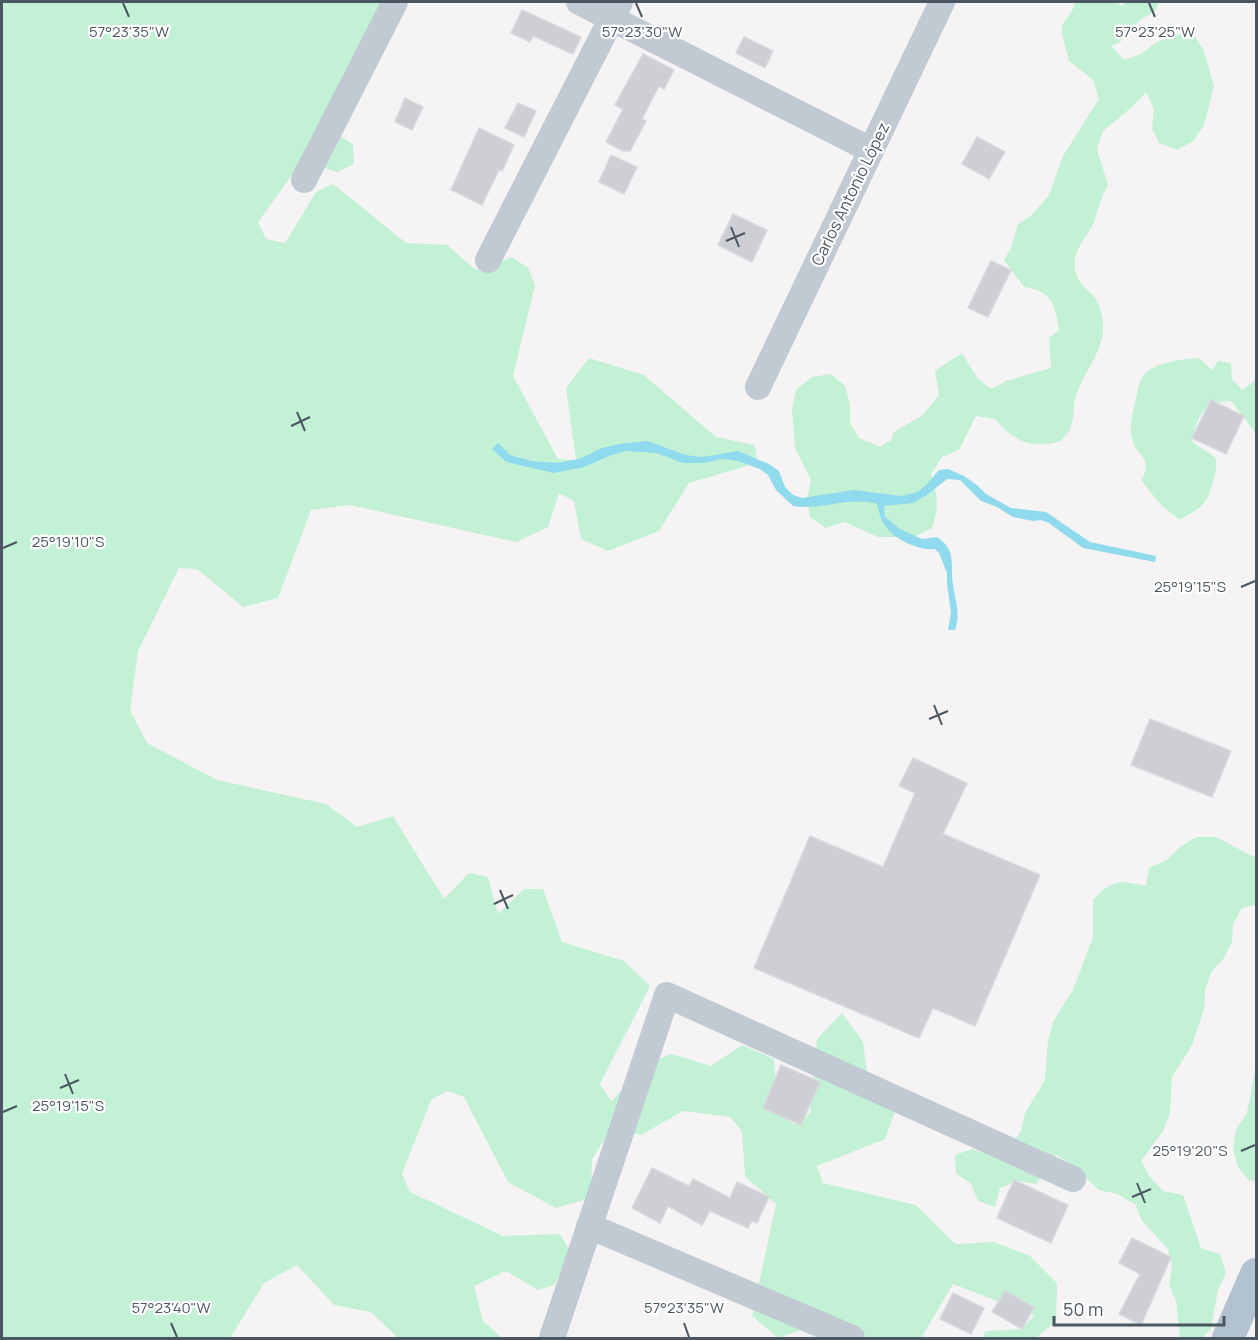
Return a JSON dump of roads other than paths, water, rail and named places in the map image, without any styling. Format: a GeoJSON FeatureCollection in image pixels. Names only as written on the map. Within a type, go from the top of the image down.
{"type":"FeatureCollection","features":[{"type":"Feature","properties":{"kind":"main road"},"geometry":{"type":"LineString","coordinates":[[1228,1338],[1257,1274]]}},
{"type":"Feature","properties":{"kind":"street"},"geometry":{"type":"LineString","coordinates":[[304,180],[395,2]]}},
{"type":"Feature","properties":{"kind":"street"},"geometry":{"type":"LineString","coordinates":[[579,2],[616,10],[871,150]]}},
{"type":"Feature","properties":{"kind":"street","name":"Carlos Antonio López"},"geometry":{"type":"LineString","coordinates":[[758,387],[942,2]]}},
{"type":"Feature","properties":{"kind":"street"},"geometry":{"type":"LineString","coordinates":[[488,260],[616,10]]}},
{"type":"Feature","properties":{"kind":"street"},"geometry":{"type":"LineString","coordinates":[[552,1338],[667,995],[1073,1179]]}},
{"type":"Feature","properties":{"kind":"street"},"geometry":{"type":"LineString","coordinates":[[589,1226],[852,1338]]}},
{"type":"Feature","properties":{"kind":"water"},"geometry":{"type":"Polygon","coordinates":[[[648,441],[685,455],[702,457],[738,451],[769,464],[779,471],[785,487],[793,495],[802,498],[854,490],[902,496],[918,492],[939,470],[948,469],[964,476],[986,494],[1011,508],[1046,512],[1090,542],[1156,556],[1155,562],[1083,548],[1049,523],[1013,517],[981,501],[960,480],[947,479],[913,503],[884,506],[885,517],[900,529],[922,539],[937,537],[948,547],[958,612],[955,630],[948,630],[951,613],[947,573],[939,553],[935,549],[921,548],[899,539],[883,523],[877,504],[845,502],[814,507],[793,506],[776,490],[768,475],[760,469],[738,461],[722,459],[703,463],[683,463],[656,453],[626,451],[584,467],[554,473],[506,462],[492,449],[498,443],[510,455],[532,461],[557,463],[579,459],[602,448],[648,441]]]}}]}
